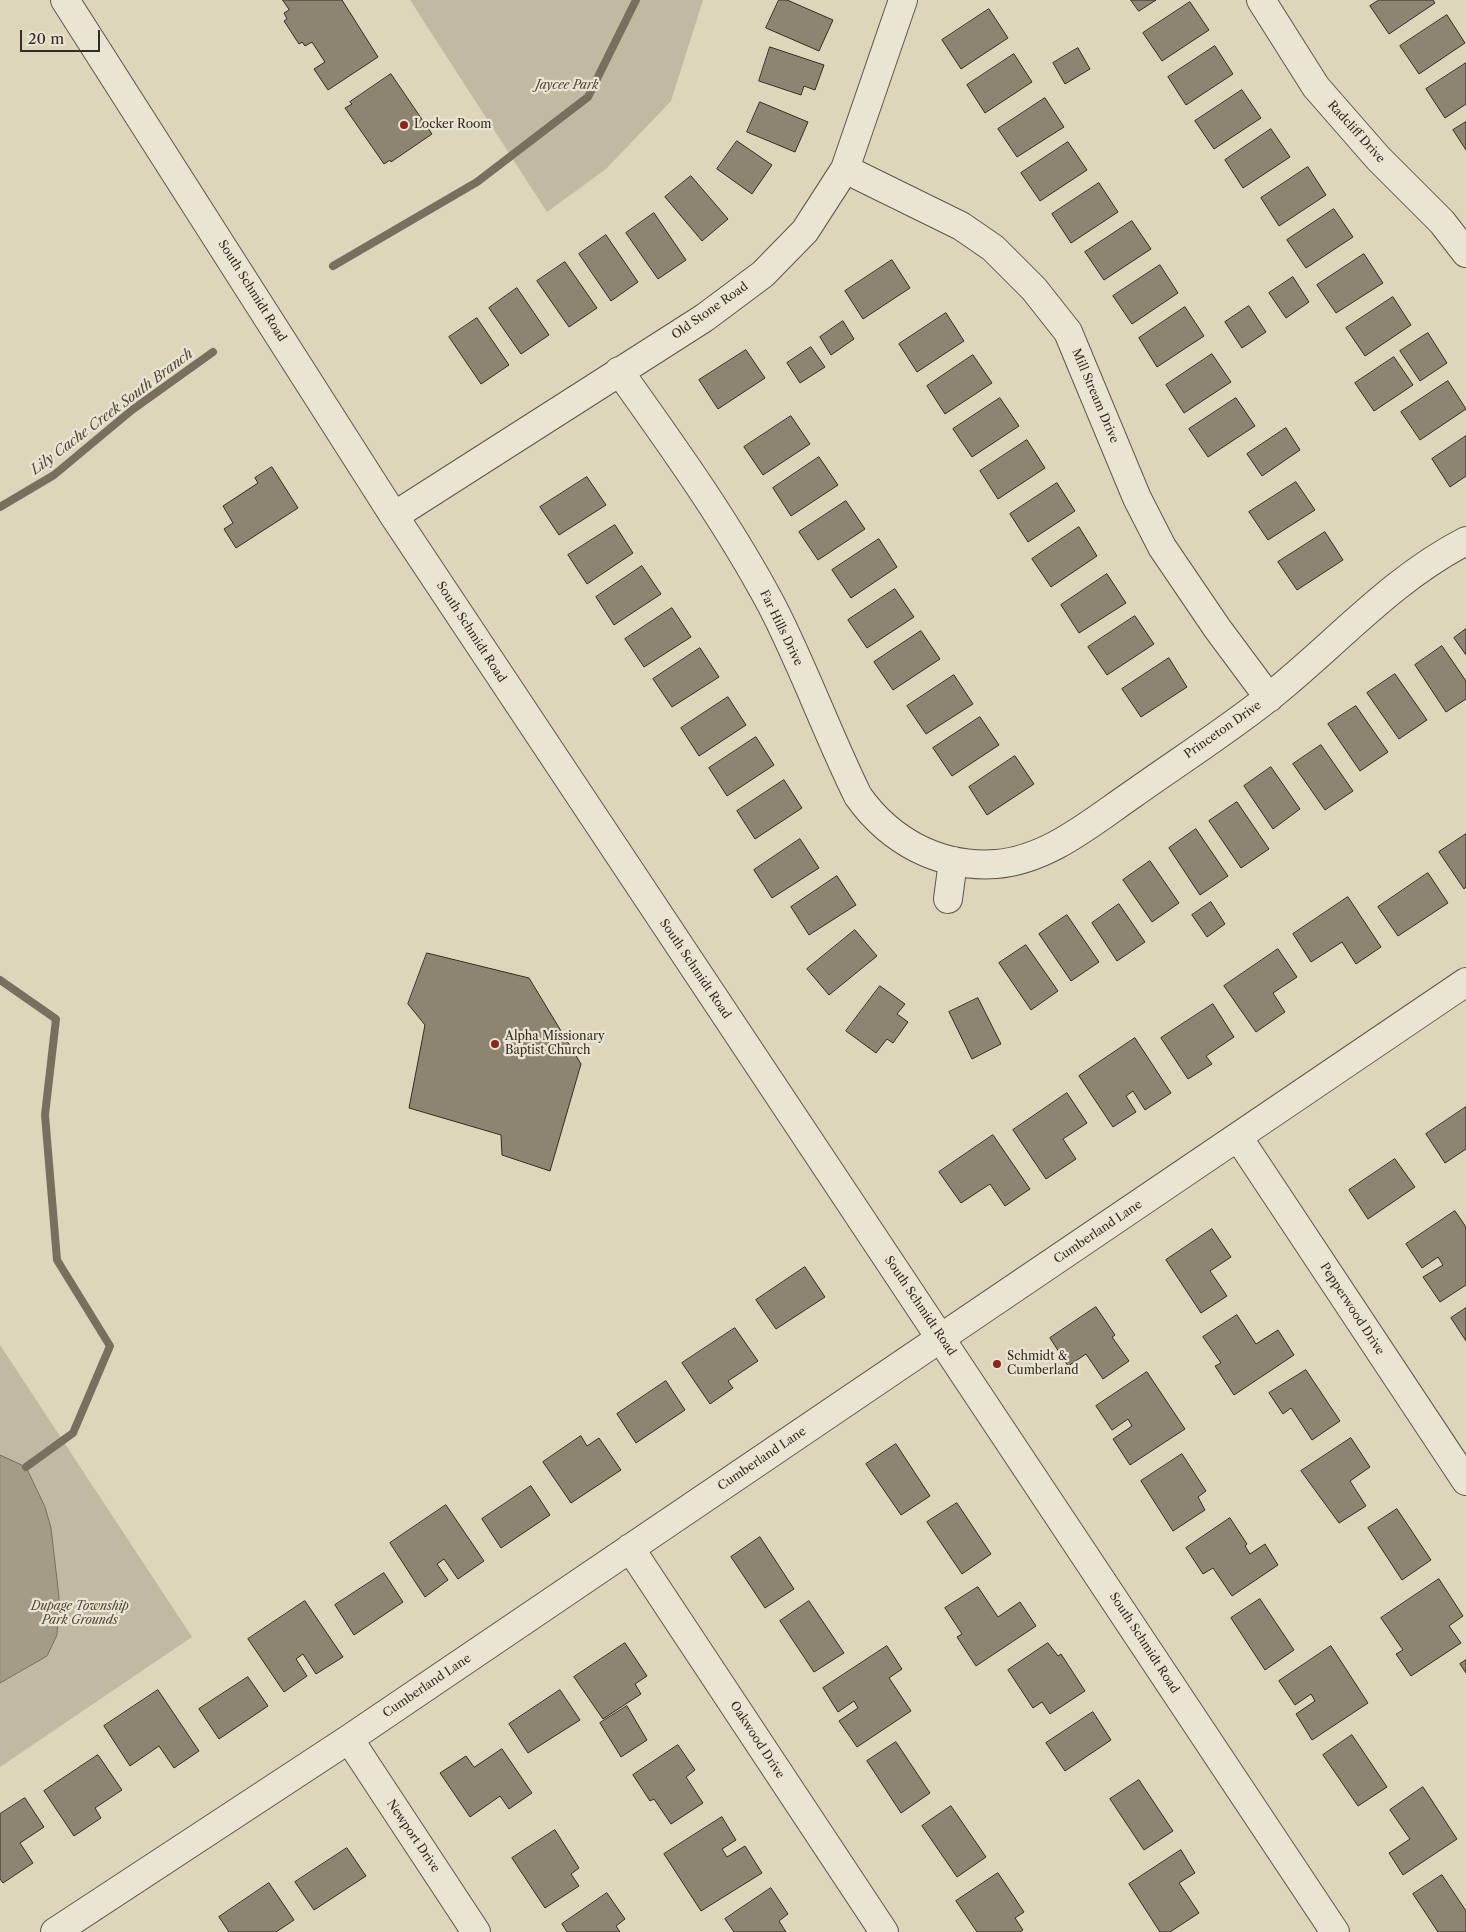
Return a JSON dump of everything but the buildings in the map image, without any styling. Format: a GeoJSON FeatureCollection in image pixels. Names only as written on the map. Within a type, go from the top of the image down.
{"type":"FeatureCollection","features":[{"type":"Feature","properties":{"kind":"street","name":"South Schmidt Road"},"geometry":{"type":"LineString","coordinates":[[65,0],[394,516],[1335,1932]]}},
{"type":"Feature","properties":{"kind":"street","name":"Old Stone Road"},"geometry":{"type":"LineString","coordinates":[[394,516],[619,370],[704,318],[763,274],[805,231],[845,169],[903,0]]}},
{"type":"Feature","properties":{"kind":"street","name":"Radcliff Drive"},"geometry":{"type":"LineString","coordinates":[[1261,0],[1316,87],[1378,158],[1442,222],[1466,253]]}},
{"type":"Feature","properties":{"kind":"street","name":"Mill Stream Drive"},"geometry":{"type":"LineString","coordinates":[[845,169],[961,226],[994,248],[1034,290],[1068,332],[1137,498],[1162,547],[1216,628],[1268,698]]}},
{"type":"Feature","properties":{"kind":"street","name":"Far Hills Drive"},"geometry":{"type":"LineString","coordinates":[[619,370],[700,486],[748,562],[772,606],[798,661],[858,796],[871,815],[894,836],[917,850],[953,861]]}},
{"type":"Feature","properties":{"kind":"street","name":"Princeton Drive"},"geometry":{"type":"LineString","coordinates":[[953,861],[997,864],[1035,854],[1076,834],[1268,698],[1388,593],[1422,566],[1466,540]]}},
{"type":"Feature","properties":{"kind":"street"},"geometry":{"type":"LineString","coordinates":[[948,899],[953,861]]}},
{"type":"Feature","properties":{"kind":"street","name":"Cumberland Lane"},"geometry":{"type":"LineString","coordinates":[[55,1932],[349,1739],[1466,982]]}},
{"type":"Feature","properties":{"kind":"street","name":"Pepperwood Drive"},"geometry":{"type":"LineString","coordinates":[[1238,1137],[1466,1481]]}},
{"type":"Feature","properties":{"kind":"street","name":"Oakwood Drive"},"geometry":{"type":"LineString","coordinates":[[630,1548],[884,1932]]}},
{"type":"Feature","properties":{"kind":"street","name":"Newport Drive"},"geometry":{"type":"LineString","coordinates":[[349,1739],[476,1932]]}},
{"type":"Feature","properties":{"kind":"green space","name":"Jaycee Park"},"geometry":{"type":"Polygon","coordinates":[[[410,0],[703,0],[671,101],[606,169],[547,212],[410,0]]]}},
{"type":"Feature","properties":{"kind":"green space","name":"Dupage Township Park Grounds"},"geometry":{"type":"Polygon","coordinates":[[[0,1345],[192,1637],[0,1767],[0,1345]]]}},
{"type":"Feature","properties":{"kind":"shaded area"},"geometry":{"type":"Polygon","coordinates":[[[0,1455],[26,1467],[45,1507],[51,1528],[59,1597],[57,1635],[47,1656],[0,1683],[0,1455]]]}},
{"type":"Feature","properties":{"kind":"waterway","name":"Lily Cache Creek South Branch"},"geometry":{"type":"LineString","coordinates":[[333,266],[477,182],[588,97],[636,0]]}},
{"type":"Feature","properties":{"kind":"waterway","name":"Lily Cache Creek South Branch"},"geometry":{"type":"LineString","coordinates":[[0,507],[54,475],[132,410],[213,352]]}},
{"type":"Feature","properties":{"kind":"waterway","name":"Lily Cache Creek South Branch"},"geometry":{"type":"LineString","coordinates":[[0,980],[56,1019],[45,1115],[57,1260],[110,1346],[73,1433],[26,1467]]}},
{"type":"Feature","properties":{"kind":"place","name":"Locker Room"},"geometry":{"type":"Point","coordinates":[404,125]}},
{"type":"Feature","properties":{"kind":"place","name":"Alpha Missionary Baptist Church"},"geometry":{"type":"Point","coordinates":[495,1044]}},
{"type":"Feature","properties":{"kind":"place","name":"Schmidt & Cumberland"},"geometry":{"type":"Point","coordinates":[997,1364]}}]}
